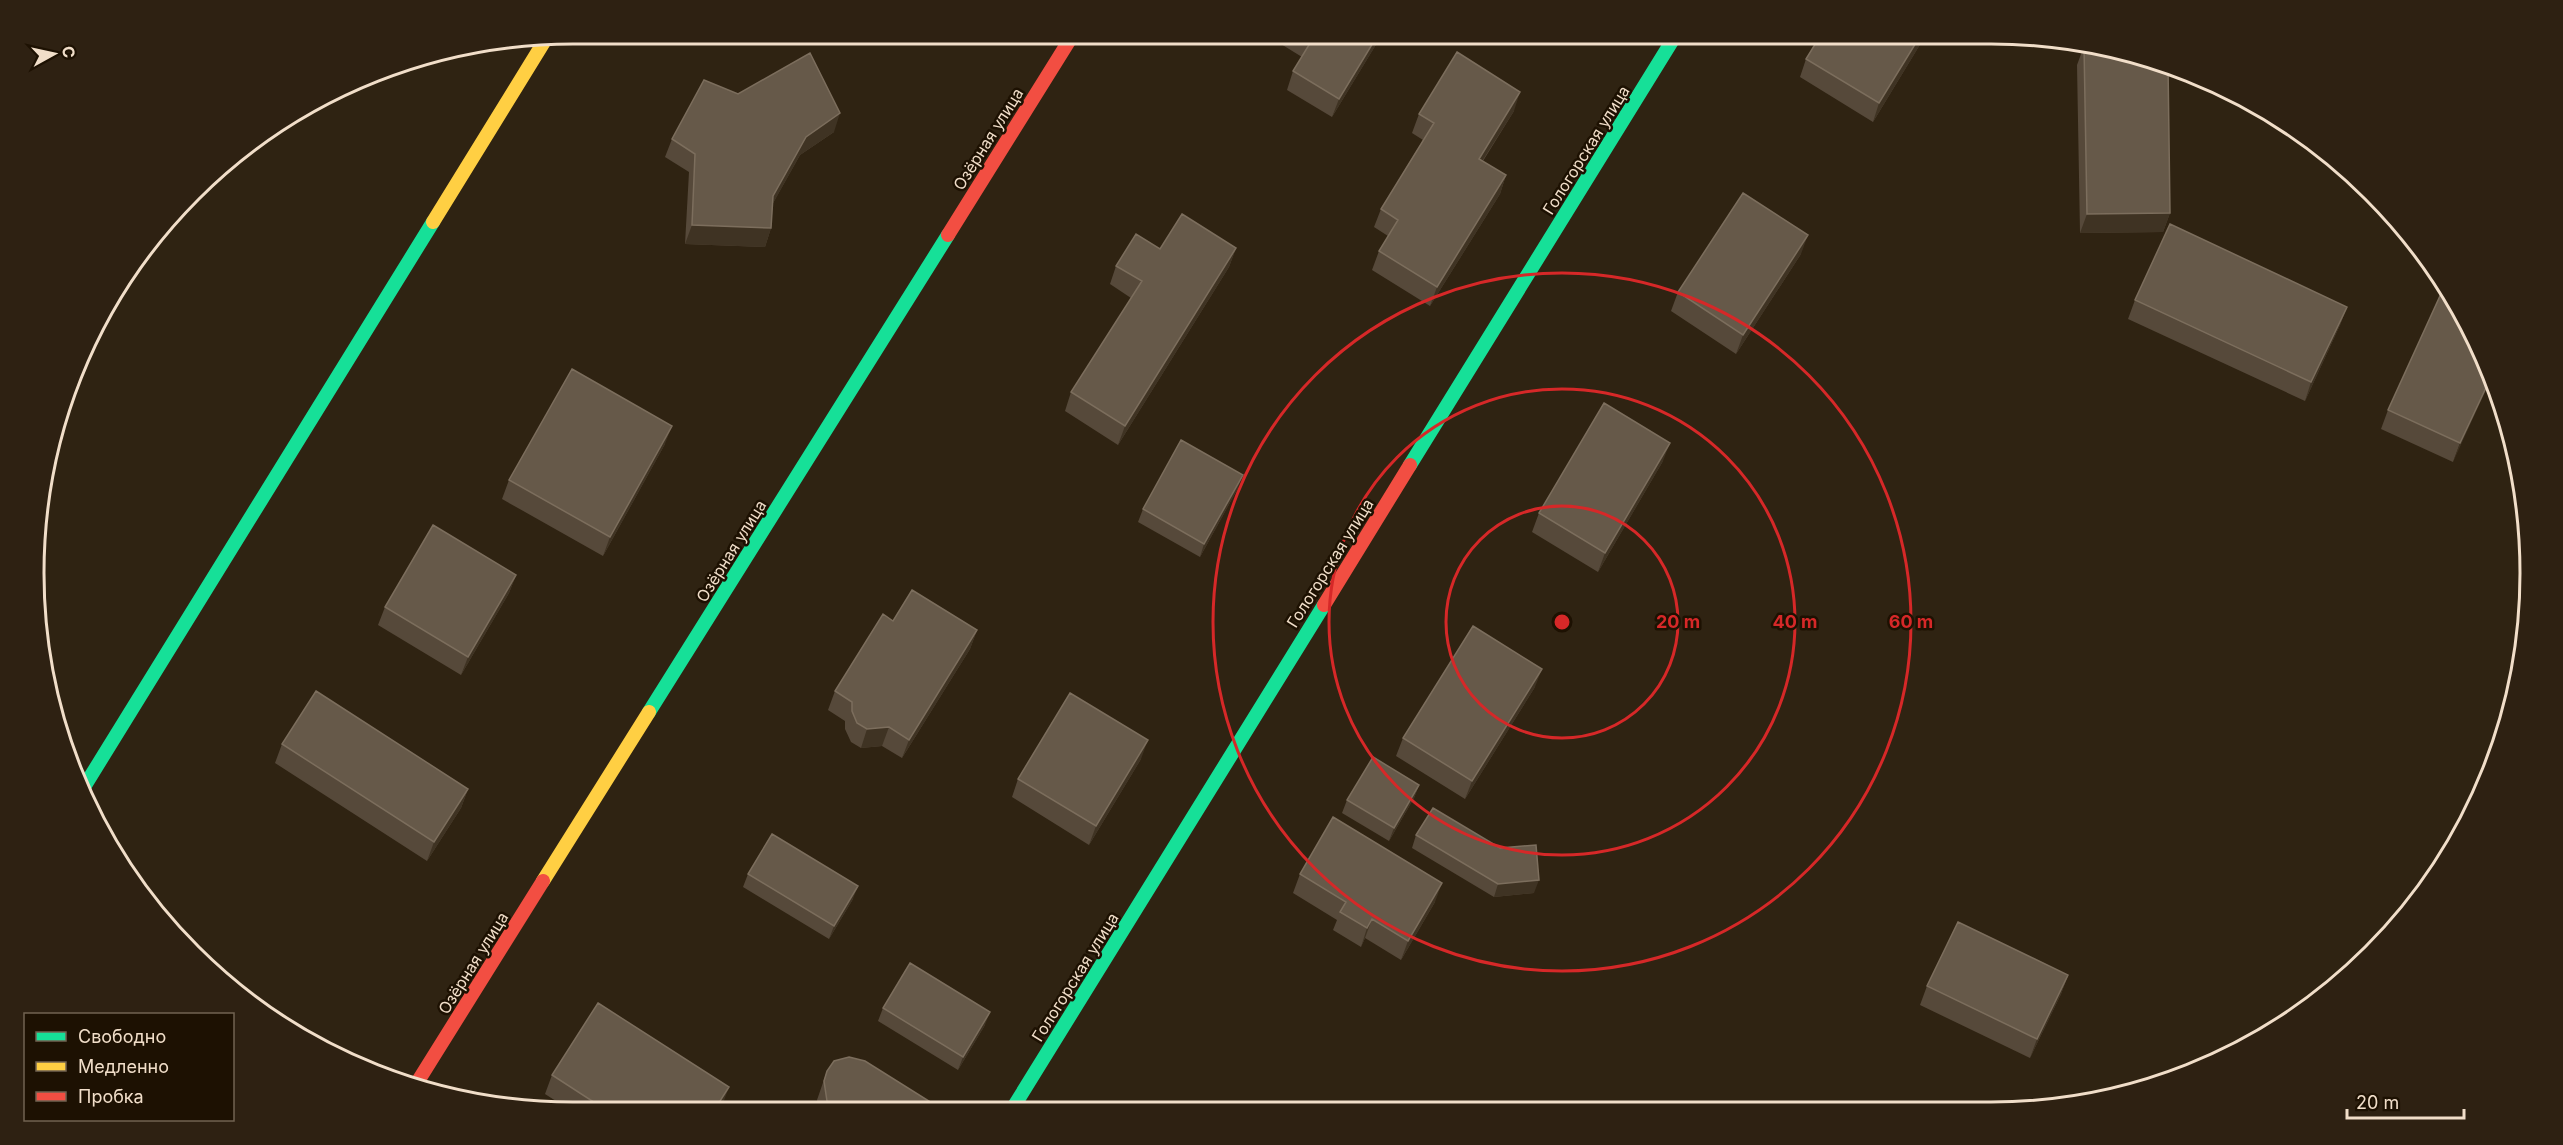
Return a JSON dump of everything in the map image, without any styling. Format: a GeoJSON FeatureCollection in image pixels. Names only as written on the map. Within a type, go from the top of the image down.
{"type":"FeatureCollection","features":[{"type":"Feature","properties":{"kind":"street","name":"Озёрная улица"},"geometry":{"type":"LineString","coordinates":[[421,1078],[1067,44]]}},
{"type":"Feature","properties":{"kind":"street","name":"Гологорская улица"},"geometry":{"type":"LineString","coordinates":[[1017,1102],[1670,44]]}},
{"type":"Feature","properties":{"kind":"street"},"geometry":{"type":"LineString","coordinates":[[87,782],[542,45]]}},
{"type":"Feature","properties":{"kind":"building"},"geometry":{"type":"Polygon","coordinates":[[[1310,44],[1372,44],[1339,99],[1293,71],[1310,44]]]}},
{"type":"Feature","properties":{"kind":"building"},"geometry":{"type":"Polygon","coordinates":[[[1815,44],[1915,44],[1879,103],[1806,59],[1815,44]]]}},
{"type":"Feature","properties":{"kind":"building"},"geometry":{"type":"Polygon","coordinates":[[[1457,52],[1520,92],[1479,159],[1506,175],[1437,287],[1379,251],[1398,220],[1381,209],[1434,123],[1419,114],[1457,52]]]}},
{"type":"Feature","properties":{"kind":"building"},"geometry":{"type":"Polygon","coordinates":[[[2084,52],[2168,75],[2170,213],[2087,214],[2084,52]]]}},
{"type":"Feature","properties":{"kind":"building"},"geometry":{"type":"Polygon","coordinates":[[[810,53],[840,113],[806,137],[773,196],[771,228],[692,225],[695,154],[672,139],[704,80],[738,94],[810,53]]]}},
{"type":"Feature","properties":{"kind":"building"},"geometry":{"type":"Polygon","coordinates":[[[1743,193],[1808,235],[1743,335],[1678,292],[1743,193]]]}},
{"type":"Feature","properties":{"kind":"building"},"geometry":{"type":"Polygon","coordinates":[[[1182,214],[1236,248],[1125,426],[1071,392],[1142,281],[1116,266],[1136,234],[1160,249],[1182,214]]]}},
{"type":"Feature","properties":{"kind":"building"},"geometry":{"type":"Polygon","coordinates":[[[2170,224],[2347,307],[2311,382],[2135,300],[2170,224]]]}},
{"type":"Feature","properties":{"kind":"building"},"geometry":{"type":"Polygon","coordinates":[[[2440,295],[2465,339],[2486,388],[2460,443],[2388,410],[2440,295]]]}},
{"type":"Feature","properties":{"kind":"building"},"geometry":{"type":"Polygon","coordinates":[[[572,369],[672,426],[610,537],[509,480],[572,369]]]}},
{"type":"Feature","properties":{"kind":"building"},"geometry":{"type":"Polygon","coordinates":[[[1604,403],[1670,443],[1605,553],[1539,513],[1604,403]]]}},
{"type":"Feature","properties":{"kind":"building"},"geometry":{"type":"Polygon","coordinates":[[[1181,440],[1243,475],[1204,544],[1143,509],[1181,440]]]}},
{"type":"Feature","properties":{"kind":"building"},"geometry":{"type":"Polygon","coordinates":[[[433,525],[516,575],[468,657],[385,607],[433,525]]]}},
{"type":"Feature","properties":{"kind":"building"},"geometry":{"type":"Polygon","coordinates":[[[912,590],[977,630],[909,740],[889,727],[867,729],[857,723],[852,711],[852,702],[835,691],[883,614],[893,621],[912,590]]]}},
{"type":"Feature","properties":{"kind":"building"},"geometry":{"type":"Polygon","coordinates":[[[1473,626],[1542,669],[1472,781],[1403,738],[1473,626]]]}},
{"type":"Feature","properties":{"kind":"building"},"geometry":{"type":"Polygon","coordinates":[[[316,691],[468,789],[434,842],[282,744],[316,691]]]}},
{"type":"Feature","properties":{"kind":"building"},"geometry":{"type":"Polygon","coordinates":[[[1070,693],[1148,740],[1096,826],[1018,779],[1070,693]]]}},
{"type":"Feature","properties":{"kind":"building"},"geometry":{"type":"Polygon","coordinates":[[[1373,757],[1419,785],[1394,828],[1347,800],[1373,757]]]}},
{"type":"Feature","properties":{"kind":"building"},"geometry":{"type":"Polygon","coordinates":[[[1433,808],[1500,848],[1536,845],[1539,880],[1498,884],[1416,835],[1433,808]]]}},
{"type":"Feature","properties":{"kind":"building"},"geometry":{"type":"Polygon","coordinates":[[[1333,817],[1442,883],[1408,941],[1372,919],[1367,928],[1340,912],[1346,902],[1300,874],[1333,817]]]}},
{"type":"Feature","properties":{"kind":"building"},"geometry":{"type":"Polygon","coordinates":[[[772,834],[858,886],[834,926],[748,874],[772,834]]]}},
{"type":"Feature","properties":{"kind":"building"},"geometry":{"type":"Polygon","coordinates":[[[1958,922],[2068,975],[2037,1039],[1927,986],[1958,922]]]}},
{"type":"Feature","properties":{"kind":"building"},"geometry":{"type":"Polygon","coordinates":[[[910,963],[990,1012],[963,1057],[883,1008],[910,963]]]}},
{"type":"Feature","properties":{"kind":"building"},"geometry":{"type":"Polygon","coordinates":[[[598,1003],[729,1087],[719,1102],[594,1102],[552,1075],[598,1003]]]}},
{"type":"Feature","properties":{"kind":"building"},"geometry":{"type":"Polygon","coordinates":[[[849,1057],[865,1061],[930,1102],[829,1102],[824,1081],[834,1061],[849,1057]]]}},
{"type":"Feature","properties":{"kind":"traffic: fast"},"geometry":{"type":"LineString","coordinates":[[1410,465],[1670,44]]}},
{"type":"Feature","properties":{"kind":"traffic: fast"},"geometry":{"type":"LineString","coordinates":[[87,782],[433,222]]}},
{"type":"Feature","properties":{"kind":"traffic: fast"},"geometry":{"type":"LineString","coordinates":[[649,712],[948,235]]}},
{"type":"Feature","properties":{"kind":"traffic: fast"},"geometry":{"type":"LineString","coordinates":[[1017,1102],[1324,605]]}},
{"type":"Feature","properties":{"kind":"traffic: slow"},"geometry":{"type":"LineString","coordinates":[[433,222],[542,45]]}},
{"type":"Feature","properties":{"kind":"traffic: slow"},"geometry":{"type":"LineString","coordinates":[[543,881],[649,712]]}},
{"type":"Feature","properties":{"kind":"traffic: jam"},"geometry":{"type":"LineString","coordinates":[[948,235],[1067,44]]}},
{"type":"Feature","properties":{"kind":"traffic: jam"},"geometry":{"type":"LineString","coordinates":[[1324,605],[1410,465]]}},
{"type":"Feature","properties":{"kind":"traffic: jam"},"geometry":{"type":"LineString","coordinates":[[420,1078],[543,881]]}}]}
